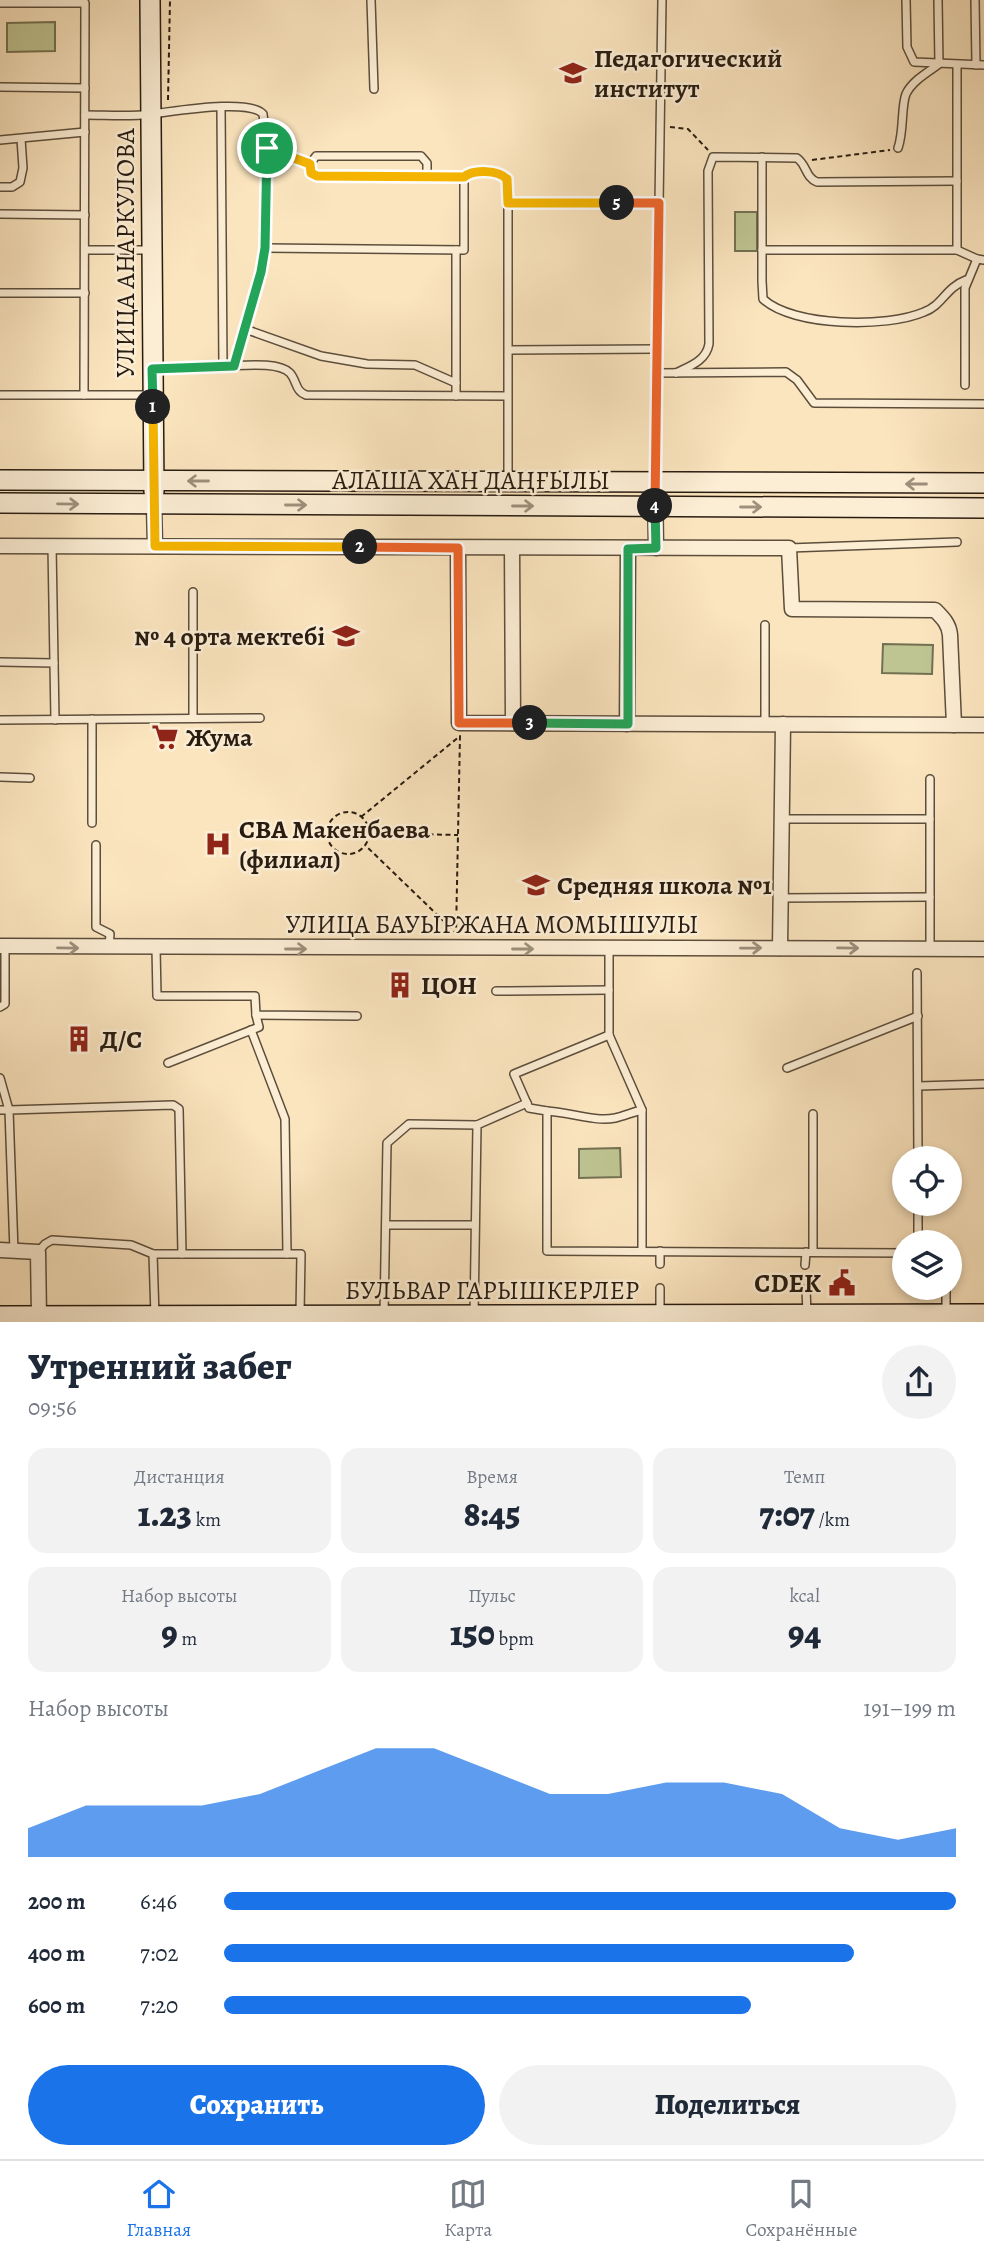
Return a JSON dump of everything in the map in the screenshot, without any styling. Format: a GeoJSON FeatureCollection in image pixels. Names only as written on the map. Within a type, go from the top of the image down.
{"type":"FeatureCollection","features":[{"type":"Feature","properties":{"kind":"main road","name":"УЛИЦА АНАРКУЛОВА"},"geometry":{"type":"LineString","coordinates":[[150,0],[160,112],[152,250],[153,505]]}},
{"type":"Feature","properties":{"kind":"main road","name":"АЛАША ХАН ДАҢҒЫЛЫ"},"geometry":{"type":"LineString","coordinates":[[0,480],[984,484]]}},
{"type":"Feature","properties":{"kind":"main road","name":"АЛАША ХАН ДАҢҒЫЛЫ"},"geometry":{"type":"LineString","coordinates":[[0,503],[984,508]]}},
{"type":"Feature","properties":{"kind":"main road","name":"БУЛЬВАР ГАРЫШКЕРЛЕР"},"geometry":{"type":"LineString","coordinates":[[0,1316],[984,1314]]}},
{"type":"Feature","properties":{"kind":"street"},"geometry":{"type":"LineString","coordinates":[[655,484],[656,548]]}},
{"type":"Feature","properties":{"kind":"street"},"geometry":{"type":"LineString","coordinates":[[153,505],[155,546]]}},
{"type":"Feature","properties":{"kind":"street"},"geometry":{"type":"LineString","coordinates":[[0,546],[789,548],[792,608],[935,610],[942,617],[950,635],[954,725]]}},
{"type":"Feature","properties":{"kind":"street"},"geometry":{"type":"LineString","coordinates":[[458,548],[459,723],[984,725]]}},
{"type":"Feature","properties":{"kind":"street"},"geometry":{"type":"LineString","coordinates":[[512,548],[513,723]]}},
{"type":"Feature","properties":{"kind":"street"},"geometry":{"type":"LineString","coordinates":[[628,549],[628,724]]}},
{"type":"Feature","properties":{"kind":"street"},"geometry":{"type":"LineString","coordinates":[[780,948],[783,724]]}},
{"type":"Feature","properties":{"kind":"street","name":"УЛИЦА БАУЫРЖАНА МОМЫШУЛЫ"},"geometry":{"type":"LineString","coordinates":[[3,946],[609,950],[984,949]]}},
{"type":"Feature","properties":{"kind":"street"},"geometry":{"type":"LineString","coordinates":[[7,1251],[38,1252],[39,1317]]}},
{"type":"Feature","properties":{"kind":"lane"},"geometry":{"type":"LineString","coordinates":[[370,0],[374,89]]}},
{"type":"Feature","properties":{"kind":"lane"},"geometry":{"type":"LineString","coordinates":[[655,484],[662,0]]}},
{"type":"Feature","properties":{"kind":"lane"},"geometry":{"type":"LineString","coordinates":[[906,0],[907,47],[914,62],[980,65],[975,0]]}},
{"type":"Feature","properties":{"kind":"lane"},"geometry":{"type":"LineString","coordinates":[[938,0],[939,64]]}},
{"type":"Feature","properties":{"kind":"lane"},"geometry":{"type":"LineString","coordinates":[[0,3],[85,3],[84,395]]}},
{"type":"Feature","properties":{"kind":"lane"},"geometry":{"type":"LineString","coordinates":[[898,149],[903,134],[906,94],[917,81],[939,64]]}},
{"type":"Feature","properties":{"kind":"lane"},"geometry":{"type":"LineString","coordinates":[[957,65],[957,250]]}},
{"type":"Feature","properties":{"kind":"lane"},"geometry":{"type":"LineString","coordinates":[[0,87],[85,88]]}},
{"type":"Feature","properties":{"kind":"lane"},"geometry":{"type":"LineString","coordinates":[[85,115],[249,107],[263,114],[267,148],[265,248],[261,272],[234,366]]}},
{"type":"Feature","properties":{"kind":"lane"},"geometry":{"type":"LineString","coordinates":[[221,108],[223,366]]}},
{"type":"Feature","properties":{"kind":"lane"},"geometry":{"type":"LineString","coordinates":[[0,140],[85,132]]}},
{"type":"Feature","properties":{"kind":"lane"},"geometry":{"type":"LineString","coordinates":[[0,187],[12,187],[20,182],[23,168],[21,139]]}},
{"type":"Feature","properties":{"kind":"lane"},"geometry":{"type":"LineString","coordinates":[[267,148],[310,164]]}},
{"type":"Feature","properties":{"kind":"lane"},"geometry":{"type":"LineString","coordinates":[[427,177],[427,163],[421,156],[320,156],[313,158],[310,164],[311,173],[317,176],[427,177],[464,177],[471,173],[495,173],[505,176],[508,181],[508,483]]}},
{"type":"Feature","properties":{"kind":"lane"},"geometry":{"type":"LineString","coordinates":[[676,373],[701,359],[709,344],[708,171],[713,157],[797,158],[802,161],[809,177],[817,182],[957,181]]}},
{"type":"Feature","properties":{"kind":"lane"},"geometry":{"type":"LineString","coordinates":[[762,157],[763,299],[784,313],[807,319],[884,323],[926,312],[940,302],[955,285],[966,281]]}},
{"type":"Feature","properties":{"kind":"lane"},"geometry":{"type":"LineString","coordinates":[[265,248],[464,250],[464,177]]}},
{"type":"Feature","properties":{"kind":"lane"},"geometry":{"type":"LineString","coordinates":[[508,203],[659,203]]}},
{"type":"Feature","properties":{"kind":"lane"},"geometry":{"type":"LineString","coordinates":[[0,214],[85,215]]}},
{"type":"Feature","properties":{"kind":"lane"},"geometry":{"type":"LineString","coordinates":[[85,250],[152,250]]}},
{"type":"Feature","properties":{"kind":"lane"},"geometry":{"type":"LineString","coordinates":[[456,250],[456,396]]}},
{"type":"Feature","properties":{"kind":"lane"},"geometry":{"type":"LineString","coordinates":[[762,250],[957,250],[980,259],[966,281],[965,385]]}},
{"type":"Feature","properties":{"kind":"lane"},"geometry":{"type":"LineString","coordinates":[[0,293],[85,293]]}},
{"type":"Feature","properties":{"kind":"lane"},"geometry":{"type":"LineString","coordinates":[[245,329],[321,356],[367,364],[415,365],[456,383]]}},
{"type":"Feature","properties":{"kind":"lane"},"geometry":{"type":"LineString","coordinates":[[509,350],[656,349]]}},
{"type":"Feature","properties":{"kind":"lane"},"geometry":{"type":"LineString","coordinates":[[152,369],[278,366],[287,370],[297,389],[306,395],[507,396]]}},
{"type":"Feature","properties":{"kind":"lane"},"geometry":{"type":"LineString","coordinates":[[656,373],[786,372],[797,380],[814,403],[984,404]]}},
{"type":"Feature","properties":{"kind":"lane"},"geometry":{"type":"LineString","coordinates":[[0,395],[152,395]]}},
{"type":"Feature","properties":{"kind":"lane"},"geometry":{"type":"LineString","coordinates":[[789,548],[957,542]]}},
{"type":"Feature","properties":{"kind":"lane"},"geometry":{"type":"LineString","coordinates":[[52,546],[55,720]]}},
{"type":"Feature","properties":{"kind":"lane"},"geometry":{"type":"LineString","coordinates":[[193,592],[193,718]]}},
{"type":"Feature","properties":{"kind":"lane"},"geometry":{"type":"LineString","coordinates":[[765,625],[765,724]]}},
{"type":"Feature","properties":{"kind":"lane"},"geometry":{"type":"LineString","coordinates":[[0,662],[54,663]]}},
{"type":"Feature","properties":{"kind":"lane"},"geometry":{"type":"LineString","coordinates":[[0,720],[260,718]]}},
{"type":"Feature","properties":{"kind":"lane"},"geometry":{"type":"LineString","coordinates":[[92,719],[92,822]]}},
{"type":"Feature","properties":{"kind":"lane"},"geometry":{"type":"LineString","coordinates":[[0,777],[30,778]]}},
{"type":"Feature","properties":{"kind":"lane"},"geometry":{"type":"LineString","coordinates":[[930,779],[930,949]]}},
{"type":"Feature","properties":{"kind":"lane"},"geometry":{"type":"LineString","coordinates":[[782,818],[930,819]]}},
{"type":"Feature","properties":{"kind":"lane"},"geometry":{"type":"LineString","coordinates":[[96,845],[96,927],[110,934],[109,948]]}},
{"type":"Feature","properties":{"kind":"lane"},"geometry":{"type":"LineString","coordinates":[[781,898],[930,897]]}},
{"type":"Feature","properties":{"kind":"lane"},"geometry":{"type":"LineString","coordinates":[[0,1007],[5,1004],[3,946]]}},
{"type":"Feature","properties":{"kind":"lane"},"geometry":{"type":"LineString","coordinates":[[156,948],[157,996],[254,996],[259,1027],[167,1063]]}},
{"type":"Feature","properties":{"kind":"lane"},"geometry":{"type":"LineString","coordinates":[[609,950],[609,1035],[642,1110],[642,1251]]}},
{"type":"Feature","properties":{"kind":"lane"},"geometry":{"type":"LineString","coordinates":[[918,973],[918,1146]]}},
{"type":"Feature","properties":{"kind":"lane"},"geometry":{"type":"LineString","coordinates":[[496,991],[610,990]]}},
{"type":"Feature","properties":{"kind":"lane"},"geometry":{"type":"LineString","coordinates":[[256,1015],[357,1016]]}},
{"type":"Feature","properties":{"kind":"lane"},"geometry":{"type":"LineString","coordinates":[[787,1068],[918,1016]]}},
{"type":"Feature","properties":{"kind":"lane"},"geometry":{"type":"LineString","coordinates":[[251,1030],[285,1119],[288,1254]]}},
{"type":"Feature","properties":{"kind":"lane"},"geometry":{"type":"LineString","coordinates":[[609,1035],[514,1074],[529,1108],[569,1112],[591,1118],[613,1118],[642,1110]]}},
{"type":"Feature","properties":{"kind":"lane"},"geometry":{"type":"LineString","coordinates":[[0,1078],[7,1095],[9,1110],[7,1251]]}},
{"type":"Feature","properties":{"kind":"lane"},"geometry":{"type":"LineString","coordinates":[[919,1086],[984,1084]]}},
{"type":"Feature","properties":{"kind":"lane"},"geometry":{"type":"LineString","coordinates":[[384,1316],[387,1143],[409,1125],[477,1125],[527,1103]]}},
{"type":"Feature","properties":{"kind":"lane"},"geometry":{"type":"LineString","coordinates":[[0,1110],[173,1105],[179,1109],[182,1254]]}},
{"type":"Feature","properties":{"kind":"lane"},"geometry":{"type":"LineString","coordinates":[[547,1111],[547,1251],[892,1253]]}},
{"type":"Feature","properties":{"kind":"lane"},"geometry":{"type":"LineString","coordinates":[[805,1265],[810,1252],[813,1114]]}},
{"type":"Feature","properties":{"kind":"lane"},"geometry":{"type":"LineString","coordinates":[[474,1316],[477,1125]]}},
{"type":"Feature","properties":{"kind":"lane"},"geometry":{"type":"LineString","coordinates":[[386,1225],[475,1225]]}},
{"type":"Feature","properties":{"kind":"lane"},"geometry":{"type":"LineString","coordinates":[[38,1252],[52,1240],[131,1245],[153,1254],[301,1254],[300,1316]]}},
{"type":"Feature","properties":{"kind":"lane"},"geometry":{"type":"LineString","coordinates":[[660,1251],[660,1264]]}},
{"type":"Feature","properties":{"kind":"lane"},"geometry":{"type":"LineString","coordinates":[[153,1254],[155,1316]]}},
{"type":"Feature","properties":{"kind":"lane"},"geometry":{"type":"LineString","coordinates":[[660,1288],[660,1315]]}},
{"type":"Feature","properties":{"kind":"lane"},"geometry":{"type":"LineString","coordinates":[[806,1289],[807,1315]]}},
{"type":"Feature","properties":{"kind":"lane"},"geometry":{"type":"LineString","coordinates":[[946,1300],[947,1314]]}},
{"type":"Feature","properties":{"kind":"path"},"geometry":{"type":"LineString","coordinates":[[160,112],[170,0]]}},
{"type":"Feature","properties":{"kind":"path"},"geometry":{"type":"LineString","coordinates":[[660,126],[688,129],[713,157]]}},
{"type":"Feature","properties":{"kind":"path"},"geometry":{"type":"LineString","coordinates":[[802,161],[898,149]]}},
{"type":"Feature","properties":{"kind":"path"},"geometry":{"type":"LineString","coordinates":[[361,817],[460,736],[456,933],[365,845]]}},
{"type":"Feature","properties":{"kind":"path"},"geometry":{"type":"LineString","coordinates":[[348,812],[361,817],[368,827],[368,833],[365,845],[360,850],[346,854],[333,848],[327,835],[330,822],[341,813],[348,812]]}},
{"type":"Feature","properties":{"kind":"path"},"geometry":{"type":"LineString","coordinates":[[368,833],[458,835]]}},
{"type":"Feature","properties":{"kind":"green space"},"geometry":{"type":"Polygon","coordinates":[[[55,22],[55,51],[7,52],[7,23],[55,22]]]}},
{"type":"Feature","properties":{"kind":"green space"},"geometry":{"type":"Polygon","coordinates":[[[735,212],[757,212],[757,251],[735,251],[735,212]]]}},
{"type":"Feature","properties":{"kind":"green space"},"geometry":{"type":"Polygon","coordinates":[[[883,644],[933,645],[932,674],[882,673],[883,644]]]}},
{"type":"Feature","properties":{"kind":"green space"},"geometry":{"type":"Polygon","coordinates":[[[620,1148],[621,1177],[579,1178],[579,1149],[620,1148]]]}},
{"type":"Feature","properties":{"kind":"place","name":"Педагогический институт"},"geometry":{"type":"Point","coordinates":[573,73]}},
{"type":"Feature","properties":{"kind":"place","name":"№ 4 орта мектебі"},"geometry":{"type":"Point","coordinates":[346,636]}},
{"type":"Feature","properties":{"kind":"place","name":"Жума"},"geometry":{"type":"Point","coordinates":[165,737]}},
{"type":"Feature","properties":{"kind":"place","name":"СВА Макенбаева (филиал)"},"geometry":{"type":"Point","coordinates":[218,844]}},
{"type":"Feature","properties":{"kind":"place","name":"Средняя школа №1"},"geometry":{"type":"Point","coordinates":[536,885]}},
{"type":"Feature","properties":{"kind":"place","name":"ЦОН"},"geometry":{"type":"Point","coordinates":[400,985]}},
{"type":"Feature","properties":{"kind":"place","name":"Д/С"},"geometry":{"type":"Point","coordinates":[79,1039]}},
{"type":"Feature","properties":{"kind":"place","name":"CDEK"},"geometry":{"type":"Point","coordinates":[842,1283]}},
{"type":"Feature","properties":{"kind":"route"},"geometry":{"type":"LineString","coordinates":[[267,148],[310,164],[311,173],[317,176],[464,177],[471,173],[501,173],[507,179],[508,203],[659,203],[656,548],[628,549],[628,724],[459,723],[458,548],[155,546],[152,369],[234,366],[261,272],[265,248],[267,148]]}}]}
